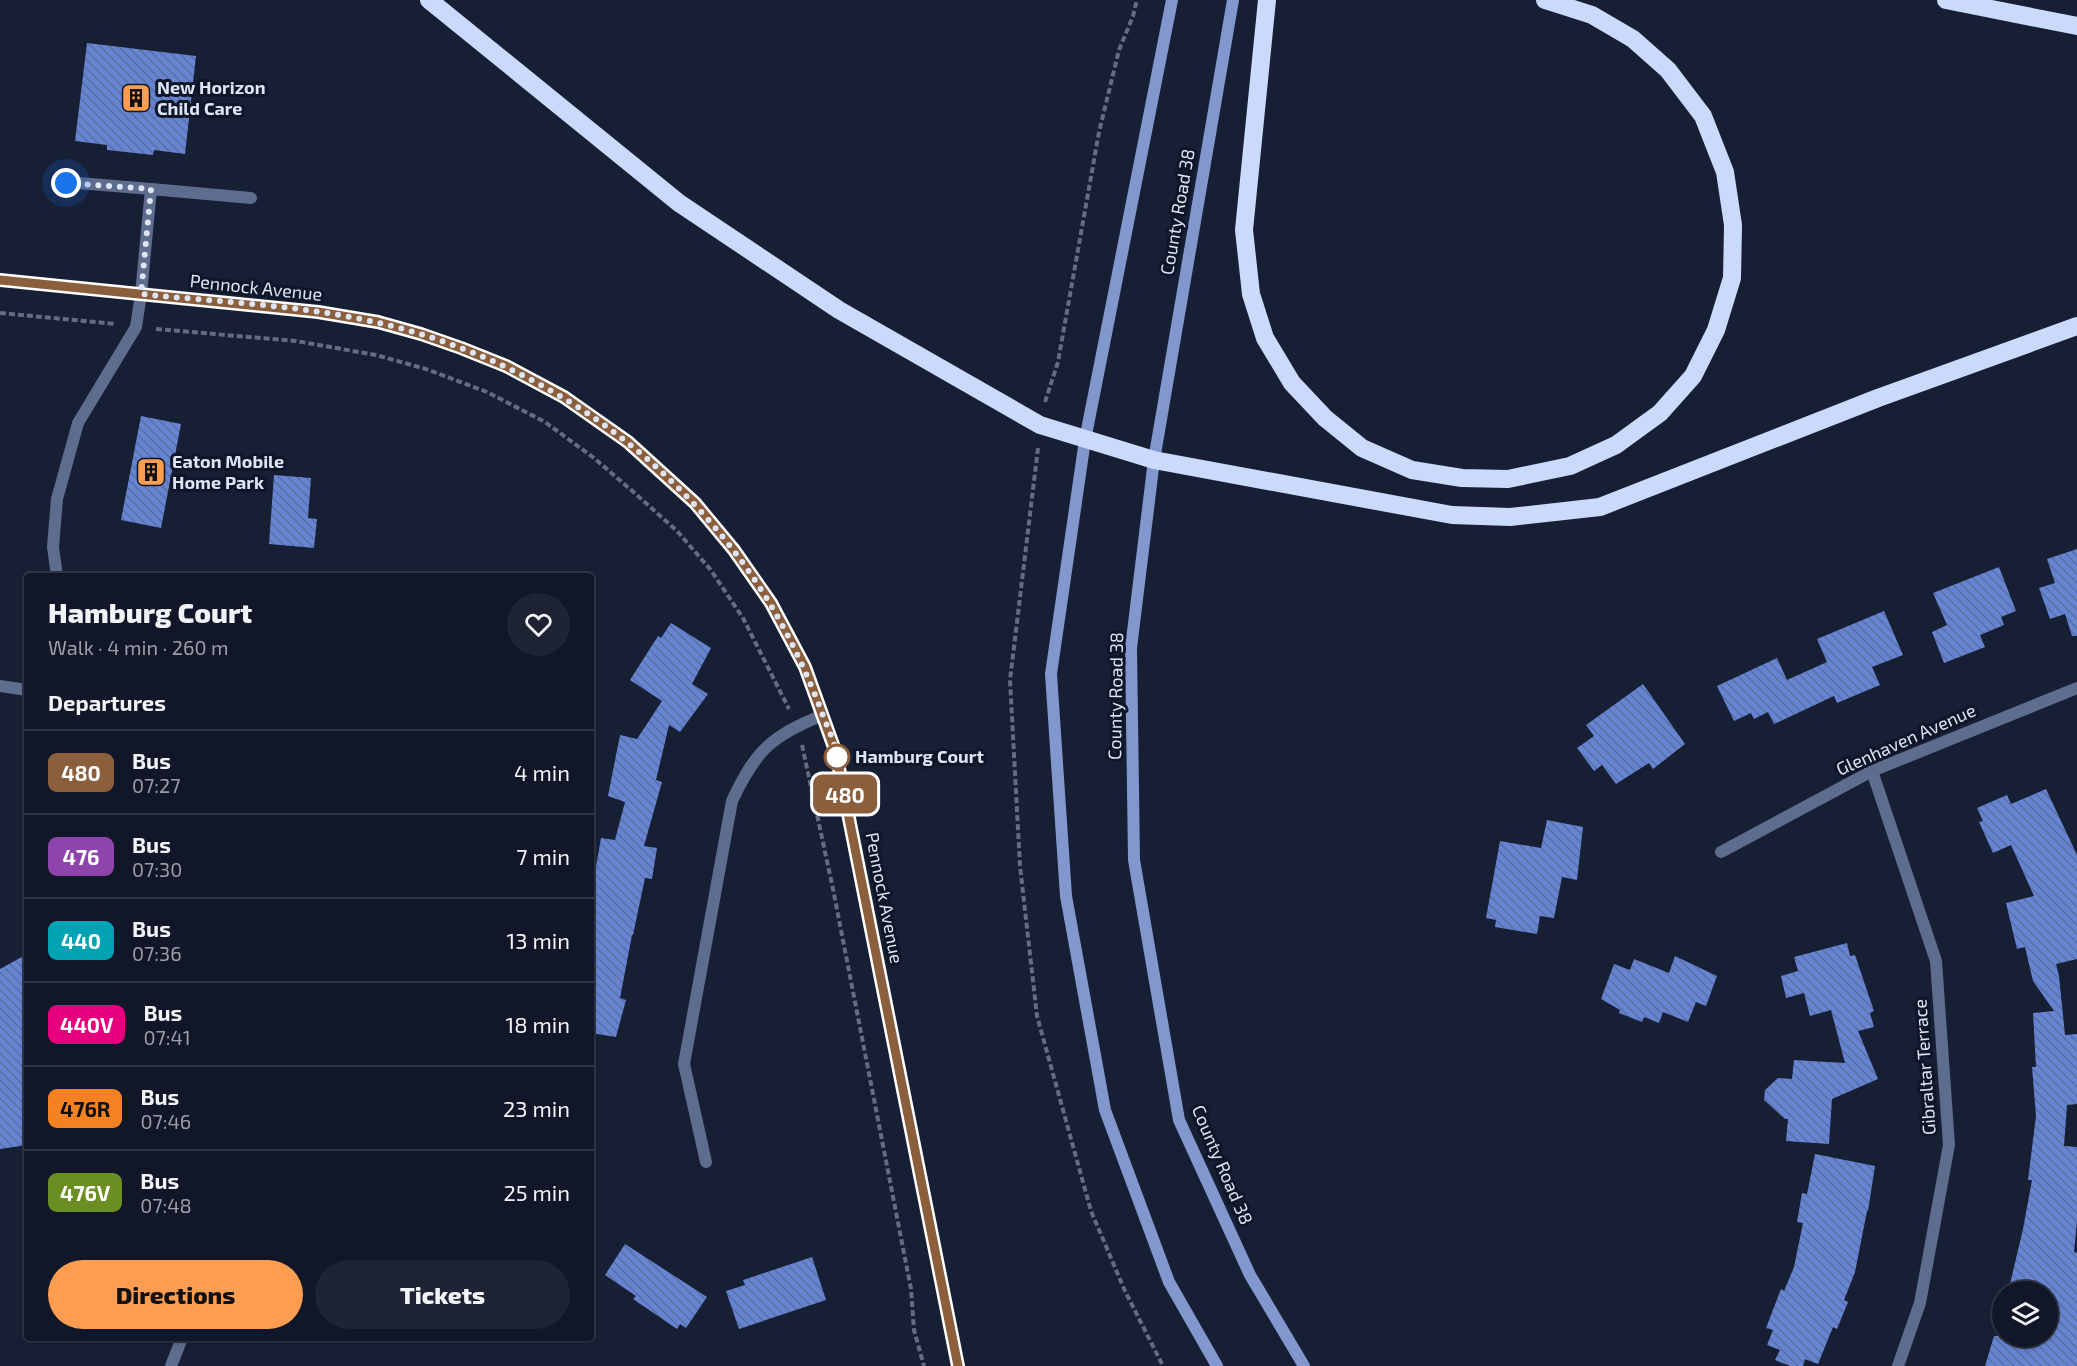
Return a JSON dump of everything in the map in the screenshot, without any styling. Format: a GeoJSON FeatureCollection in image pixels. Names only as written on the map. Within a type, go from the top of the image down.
{"type":"FeatureCollection","features":[{"type":"Feature","properties":{"kind":"highway"},"geometry":{"type":"LineString","coordinates":[[429,0],[679,203],[839,310],[1040,425],[1154,460],[1452,515],[1510,517],[1600,507],[1878,398],[2077,326]]}},
{"type":"Feature","properties":{"kind":"highway"},"geometry":{"type":"LineString","coordinates":[[1267,0],[1244,230],[1251,294],[1265,338],[1292,383],[1325,418],[1362,448],[1413,470],[1462,478],[1508,479],[1570,466],[1616,445],[1660,413],[1693,376],[1716,330],[1732,278],[1733,225],[1725,171],[1703,116],[1668,70],[1633,39],[1592,15],[1545,0]]}},
{"type":"Feature","properties":{"kind":"highway"},"geometry":{"type":"LineString","coordinates":[[1946,0],[2077,26]]}},
{"type":"Feature","properties":{"kind":"main road","name":"County Road 38"},"geometry":{"type":"LineString","coordinates":[[1233,0],[1154,460],[1131,648],[1134,860],[1179,1120],[1250,1275],[1304,1366]]}},
{"type":"Feature","properties":{"kind":"main road"},"geometry":{"type":"LineString","coordinates":[[1172,1],[1085,440],[1051,674],[1066,896],[1105,1110],[1169,1282],[1217,1366]]}},
{"type":"Feature","properties":{"kind":"main road","name":"Pennock Avenue"},"geometry":{"type":"LineString","coordinates":[[0,280],[318,312],[378,322],[421,334],[506,366],[564,397],[636,449],[695,503],[734,550],[771,603],[805,667],[836,753],[958,1366]]}},
{"type":"Feature","properties":{"kind":"street"},"geometry":{"type":"LineString","coordinates":[[66,183],[250,198]]}},
{"type":"Feature","properties":{"kind":"street"},"geometry":{"type":"LineString","coordinates":[[56,573],[52,547],[57,499],[78,423],[136,327],[151,189]]}},
{"type":"Feature","properties":{"kind":"street"},"geometry":{"type":"LineString","coordinates":[[0,686],[24,690]]}},
{"type":"Feature","properties":{"kind":"street","name":"Glenhaven Avenue"},"geometry":{"type":"LineString","coordinates":[[1721,852],[1872,771],[2077,688]]}},
{"type":"Feature","properties":{"kind":"street"},"geometry":{"type":"LineString","coordinates":[[705,1162],[684,1064],[732,801],[746,772],[763,748],[796,726],[823,715]]}},
{"type":"Feature","properties":{"kind":"street","name":"Gibraltar Terrace"},"geometry":{"type":"LineString","coordinates":[[1872,771],[1936,961],[1949,1145],[1920,1303],[1898,1366]]}},
{"type":"Feature","properties":{"kind":"street"},"geometry":{"type":"LineString","coordinates":[[171,1366],[181,1341]]}},
{"type":"Feature","properties":{"kind":"path"},"geometry":{"type":"LineString","coordinates":[[0,313],[296,341],[376,355],[426,369],[487,392],[545,422],[594,458],[677,531],[710,569],[743,618],[785,698],[805,756],[911,1289],[914,1330],[924,1366]]}},
{"type":"Feature","properties":{"kind":"building","name":"New Horizon Child Care"},"geometry":{"type":"Polygon","coordinates":[[[87,43],[196,56],[185,154],[154,150],[153,155],[107,150],[107,145],[75,141],[87,43]]]}},
{"type":"Feature","properties":{"kind":"building","name":"Eaton Mobile Home Park"},"geometry":{"type":"Polygon","coordinates":[[[141,416],[181,424],[161,528],[121,520],[141,416]]]}},
{"type":"Feature","properties":{"kind":"building"},"geometry":{"type":"Polygon","coordinates":[[[274,475],[311,478],[308,518],[317,519],[314,548],[269,544],[274,475]]]}},
{"type":"Feature","properties":{"kind":"building"},"geometry":{"type":"Polygon","coordinates":[[[2077,549],[2077,636],[2072,636],[2065,614],[2050,619],[2039,588],[2055,583],[2047,559],[2077,549]]]}},
{"type":"Feature","properties":{"kind":"building"},"geometry":{"type":"Polygon","coordinates":[[[1999,567],[2016,611],[2001,617],[2004,625],[1980,635],[1985,647],[1944,663],[1932,632],[1947,625],[1933,593],[1999,567]]]}},
{"type":"Feature","properties":{"kind":"building"},"geometry":{"type":"Polygon","coordinates":[[[1884,611],[1903,655],[1872,667],[1880,685],[1837,703],[1834,696],[1774,724],[1768,712],[1754,719],[1751,713],[1734,721],[1717,686],[1777,658],[1787,680],[1827,662],[1817,639],[1884,611]]]}},
{"type":"Feature","properties":{"kind":"building"},"geometry":{"type":"Polygon","coordinates":[[[671,623],[711,648],[692,684],[708,694],[680,732],[669,725],[656,780],[662,782],[644,846],[657,848],[652,879],[645,878],[632,935],[620,998],[626,1000],[616,1037],[594,1033],[594,878],[601,838],[615,840],[625,802],[608,796],[620,735],[637,739],[662,701],[630,680],[658,636],[661,638],[671,623]]]}},
{"type":"Feature","properties":{"kind":"building"},"geometry":{"type":"Polygon","coordinates":[[[1643,684],[1685,744],[1653,769],[1649,763],[1616,784],[1602,765],[1594,771],[1577,748],[1594,736],[1586,725],[1643,684]]]}},
{"type":"Feature","properties":{"kind":"building"},"geometry":{"type":"Polygon","coordinates":[[[2046,789],[2077,855],[2077,959],[2056,964],[2065,1035],[2077,1034],[2077,1104],[2067,1105],[2064,1146],[2077,1147],[2077,1221],[2074,1252],[2077,1253],[2077,1366],[1985,1366],[1992,1343],[1992,1347],[2058,1347],[2058,1281],[2011,1281],[2032,1180],[2028,1180],[2036,1116],[2032,1067],[2036,1067],[2033,1013],[2054,1011],[2033,981],[2025,947],[2017,949],[2006,903],[2034,896],[2011,845],[1993,853],[1979,822],[1983,821],[1977,808],[2007,795],[2011,804],[2046,789]]]}},
{"type":"Feature","properties":{"kind":"building"},"geometry":{"type":"Polygon","coordinates":[[[1547,820],[1583,827],[1577,880],[1562,877],[1554,918],[1540,916],[1537,934],[1495,927],[1496,920],[1486,918],[1500,841],[1541,848],[1547,820]]]}},
{"type":"Feature","properties":{"kind":"building"},"geometry":{"type":"Polygon","coordinates":[[[1847,943],[1850,956],[1855,955],[1874,1011],[1870,1013],[1874,1027],[1858,1031],[1878,1079],[1832,1099],[1829,1144],[1786,1141],[1788,1119],[1785,1119],[1764,1100],[1765,1090],[1778,1078],[1792,1079],[1794,1060],[1845,1063],[1831,1010],[1810,1016],[1804,993],[1786,998],[1781,976],[1798,971],[1794,957],[1847,943]]]}},
{"type":"Feature","properties":{"kind":"building"},"geometry":{"type":"Polygon","coordinates":[[[24,956],[24,1145],[0,1149],[0,969],[24,956]]]}},
{"type":"Feature","properties":{"kind":"building"},"geometry":{"type":"Polygon","coordinates":[[[1675,956],[1717,976],[1706,1006],[1696,1002],[1688,1022],[1663,1012],[1659,1023],[1644,1017],[1642,1022],[1619,1013],[1620,1010],[1601,999],[1614,964],[1630,970],[1634,959],[1669,973],[1675,956]]]}},
{"type":"Feature","properties":{"kind":"building"},"geometry":{"type":"Polygon","coordinates":[[[1815,1154],[1875,1166],[1855,1272],[1844,1300],[1848,1302],[1837,1329],[1833,1327],[1818,1364],[1805,1359],[1803,1366],[1790,1366],[1775,1360],[1780,1350],[1767,1345],[1773,1330],[1766,1328],[1781,1289],[1784,1291],[1794,1267],[1803,1223],[1797,1222],[1802,1193],[1807,1194],[1815,1154]]]}},
{"type":"Feature","properties":{"kind":"building"},"geometry":{"type":"Polygon","coordinates":[[[625,1244],[707,1297],[686,1328],[680,1324],[677,1329],[633,1299],[636,1296],[605,1275],[625,1244]]]}},
{"type":"Feature","properties":{"kind":"building"},"geometry":{"type":"Polygon","coordinates":[[[812,1257],[826,1300],[739,1329],[726,1291],[745,1285],[743,1280],[812,1257]]]}},
{"type":"Feature","properties":{"kind":"bus line","name":"480"},"geometry":{"type":"LineString","coordinates":[[0,280],[318,312],[378,322],[421,334],[506,366],[564,397],[628,442],[695,503],[734,550],[771,603],[805,667],[836,753],[958,1366]]}},
{"type":"Feature","properties":{"kind":"place","name":"New Horizon Child Care"},"geometry":{"type":"Point","coordinates":[136,98]}},
{"type":"Feature","properties":{"kind":"place","name":"Eaton Mobile Home Park"},"geometry":{"type":"Point","coordinates":[151,472]}},
{"type":"Feature","properties":{"kind":"place","name":"Hamburg Court"},"geometry":{"type":"Point","coordinates":[837,757]}},
{"type":"Feature","properties":{"kind":"route"},"geometry":{"type":"LineString","coordinates":[[66,183],[151,189],[141,294],[318,312],[378,322],[421,334],[506,366],[564,397],[628,442],[695,503],[734,550],[771,603],[805,667],[837,757]]}}]}
